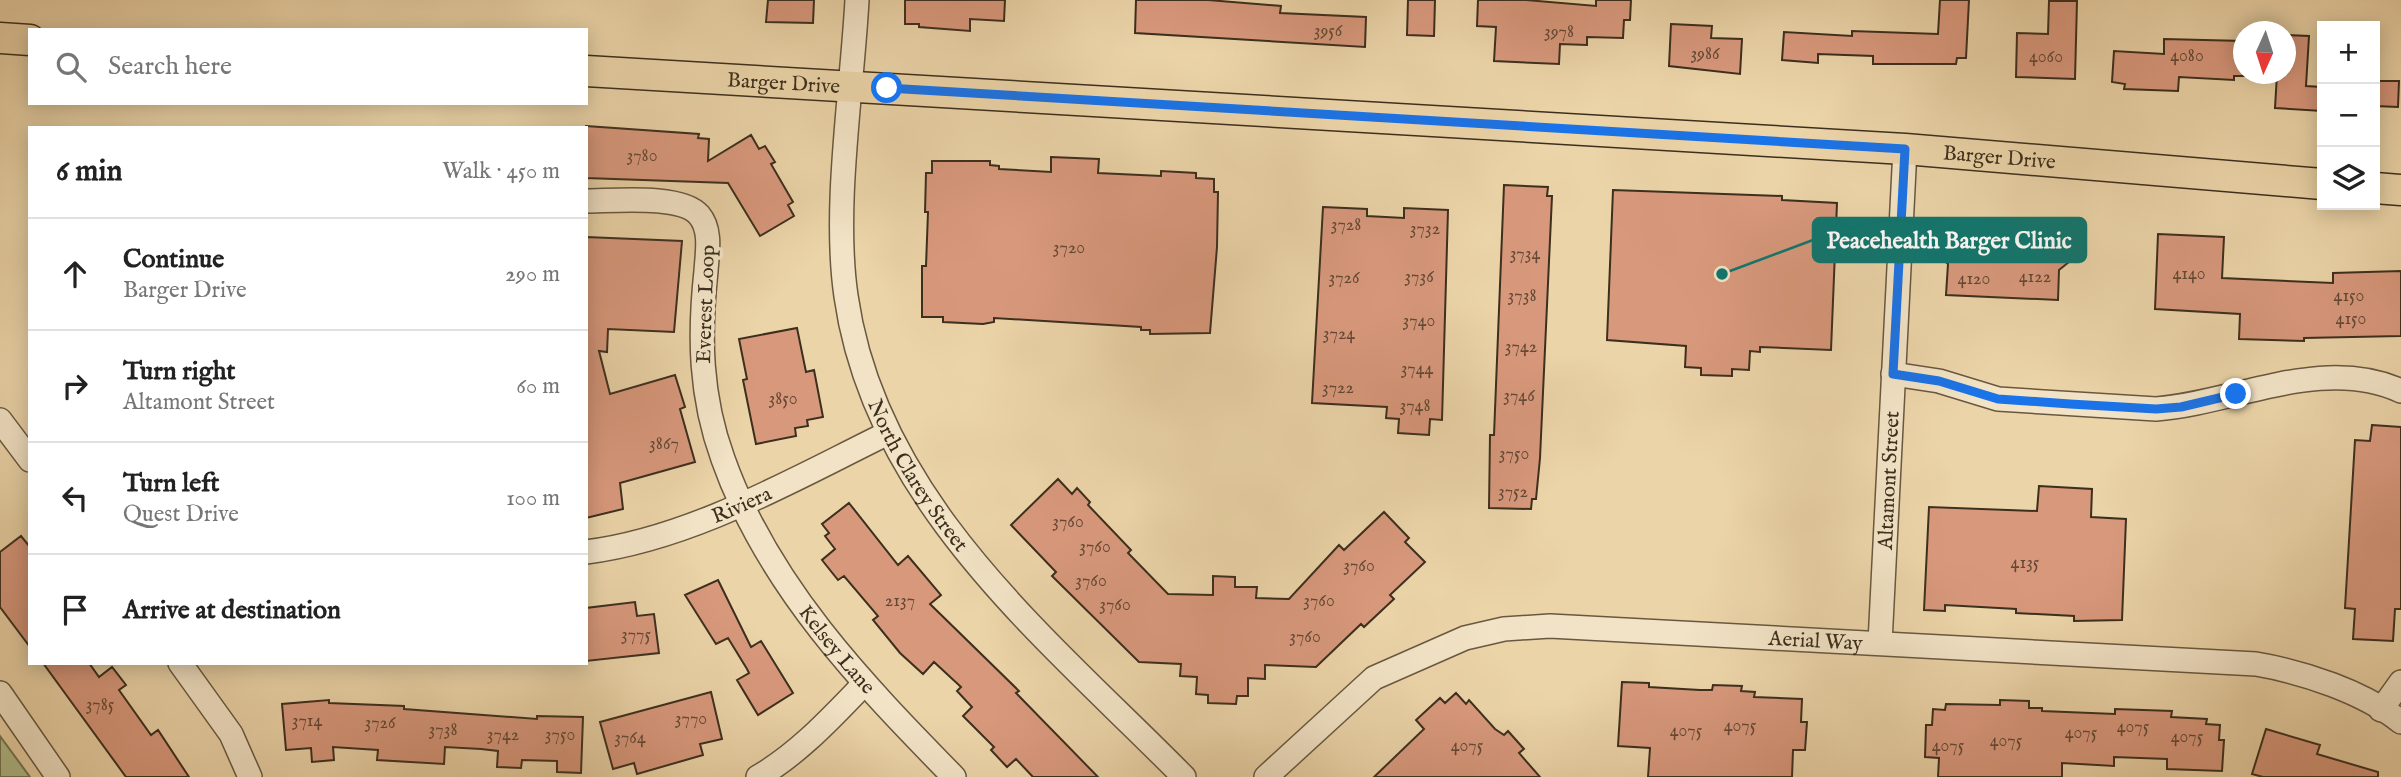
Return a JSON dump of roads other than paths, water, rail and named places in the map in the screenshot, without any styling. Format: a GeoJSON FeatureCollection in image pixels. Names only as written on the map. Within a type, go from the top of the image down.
{"type":"FeatureCollection","features":[{"type":"Feature","properties":{"kind":"main road"},"geometry":{"type":"LineString","coordinates":[[0,38],[28,40]]}},
{"type":"Feature","properties":{"kind":"main road","name":"Barger Drive"},"geometry":{"type":"LineString","coordinates":[[588,71],[1905,149],[2317,184]]}},
{"type":"Feature","properties":{"kind":"main road"},"geometry":{"type":"LineString","coordinates":[[2380,188],[2401,190]]}},
{"type":"Feature","properties":{"kind":"street","name":"North Clarey Street"},"geometry":{"type":"LineString","coordinates":[[858,0],[844,193],[846,296],[863,367],[888,433],[924,498],[957,543],[1184,777]]}},
{"type":"Feature","properties":{"kind":"street","name":"Altamont Street"},"geometry":{"type":"LineString","coordinates":[[1880,643],[1905,149]]}},
{"type":"Feature","properties":{"kind":"street","name":"Everest Loop"},"geometry":{"type":"LineString","coordinates":[[588,201],[669,202],[687,206],[700,215],[707,230],[708,246],[701,323],[701,370],[722,458],[742,505]]}},
{"type":"Feature","properties":{"kind":"street"},"geometry":{"type":"LineString","coordinates":[[1893,374],[1939,381],[1998,399],[2156,409],[2181,407],[2288,382],[2332,378],[2359,379],[2401,391]]}},
{"type":"Feature","properties":{"kind":"street"},"geometry":{"type":"LineString","coordinates":[[0,420],[28,457]]}},
{"type":"Feature","properties":{"kind":"street","name":"Riviera"},"geometry":{"type":"LineString","coordinates":[[588,552],[619,547],[742,505],[888,433]]}},
{"type":"Feature","properties":{"kind":"street","name":"Kelsey Lane"},"geometry":{"type":"LineString","coordinates":[[742,505],[775,567],[815,625],[863,685],[954,777]]}},
{"type":"Feature","properties":{"kind":"street","name":"Aerial Way"},"geometry":{"type":"LineString","coordinates":[[1266,777],[1374,678],[1465,638],[1498,630],[1550,626],[2256,664],[2291,670],[2381,710],[2401,722]]}},
{"type":"Feature","properties":{"kind":"street"},"geometry":{"type":"LineString","coordinates":[[181,665],[231,734],[250,777]]}},
{"type":"Feature","properties":{"kind":"street"},"geometry":{"type":"LineString","coordinates":[[2381,710],[2401,682]]}},
{"type":"Feature","properties":{"kind":"street"},"geometry":{"type":"LineString","coordinates":[[758,777],[777,766],[816,734],[863,685]]}},
{"type":"Feature","properties":{"kind":"street"},"geometry":{"type":"LineString","coordinates":[[0,693],[58,777]]}},
{"type":"Feature","properties":{"kind":"place","name":"Peacehealth Barger Clinic"},"geometry":{"type":"Point","coordinates":[1722,274]}}]}
